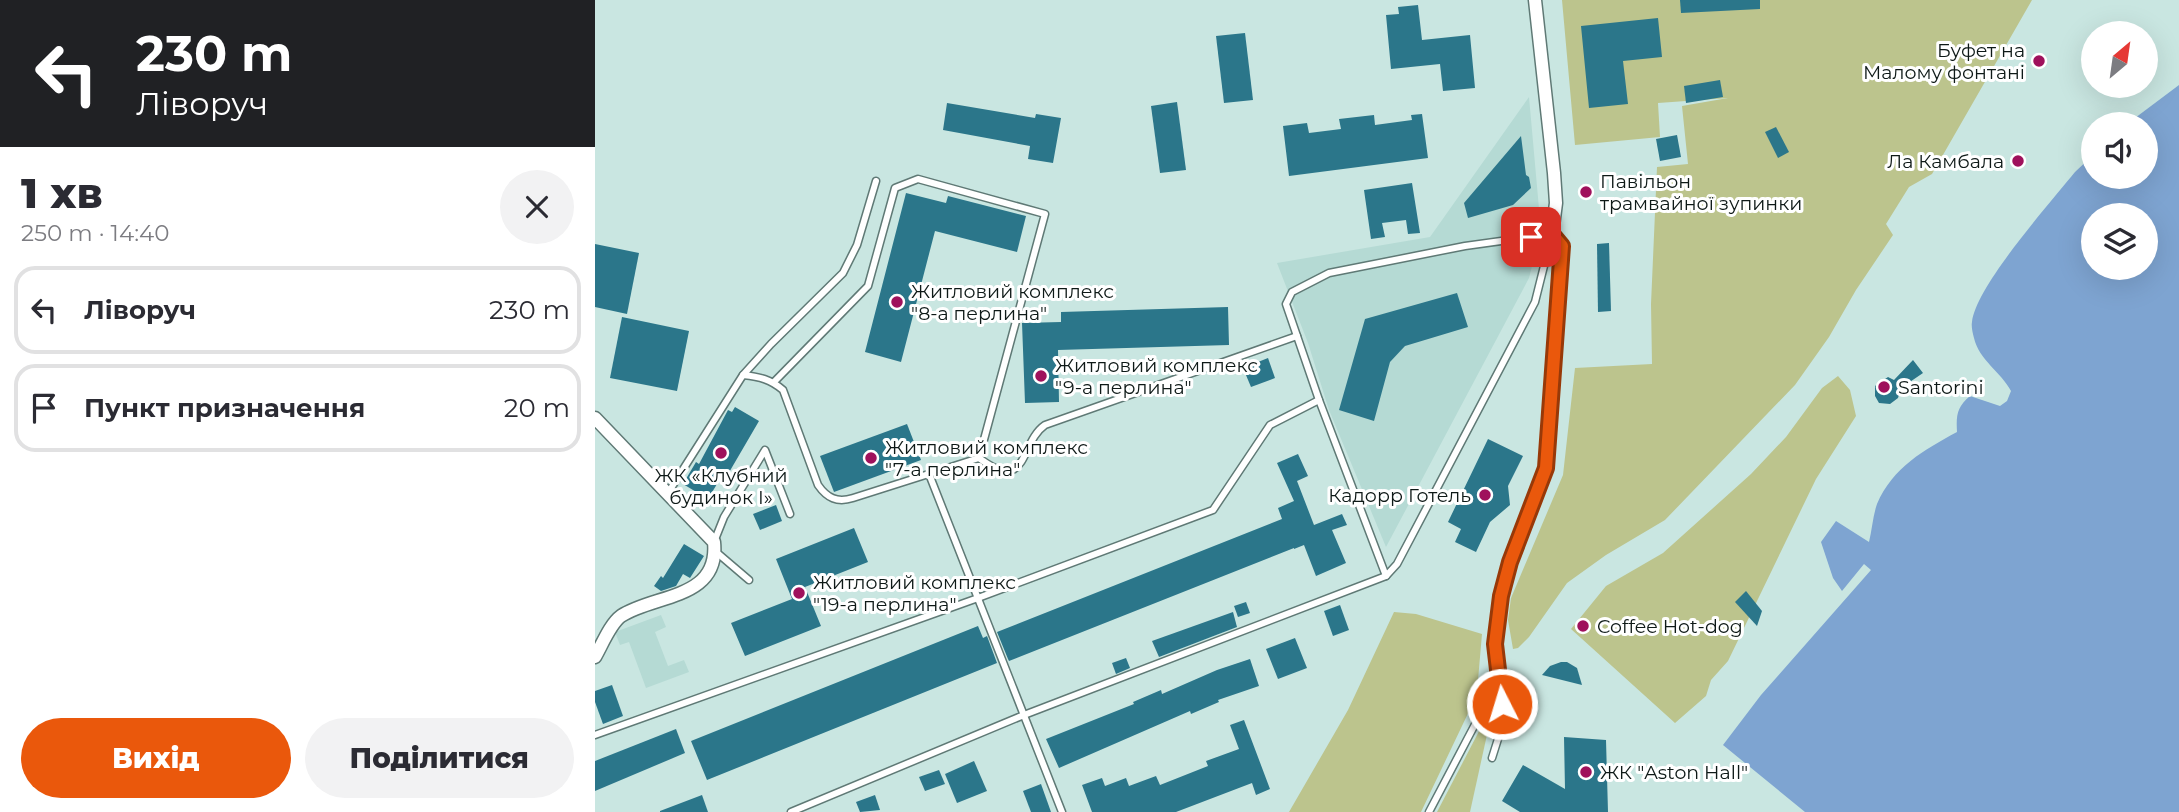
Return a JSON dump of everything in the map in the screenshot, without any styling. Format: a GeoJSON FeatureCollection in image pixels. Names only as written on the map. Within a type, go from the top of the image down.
{"type":"FeatureCollection","features":[{"type":"Feature","properties":{"kind":"street"},"geometry":{"type":"LineString","coordinates":[[1535,0],[1554,173],[1556,203],[1552,234]]}},
{"type":"Feature","properties":{"kind":"street"},"geometry":{"type":"LineString","coordinates":[[595,418],[636,463],[668,492],[714,546],[708,571],[691,589],[620,617],[595,657]]}},
{"type":"Feature","properties":{"kind":"lane"},"geometry":{"type":"LineString","coordinates":[[774,382],[868,286],[895,188],[918,179],[1045,214],[979,458]]}},
{"type":"Feature","properties":{"kind":"lane"},"geometry":{"type":"LineString","coordinates":[[668,492],[743,375],[843,273],[856,245],[876,181]]}},
{"type":"Feature","properties":{"kind":"lane"},"geometry":{"type":"LineString","coordinates":[[1386,576],[1319,400],[1286,304],[1292,292],[1329,273],[1465,246],[1552,234]]}},
{"type":"Feature","properties":{"kind":"lane"},"geometry":{"type":"LineString","coordinates":[[791,812],[1024,715],[1386,576],[1397,564],[1535,302],[1552,234]]}},
{"type":"Feature","properties":{"kind":"lane"},"geometry":{"type":"LineString","coordinates":[[1492,758],[1503,723],[1495,644],[1501,596],[1510,562],[1546,468],[1562,246],[1552,234]]}},
{"type":"Feature","properties":{"kind":"lane"},"geometry":{"type":"LineString","coordinates":[[743,375],[763,377],[783,390],[818,485],[829,497],[845,501],[979,458],[1000,470],[1009,470],[1024,459],[1032,438],[1045,425],[1297,336]]}},
{"type":"Feature","properties":{"kind":"lane"},"geometry":{"type":"LineString","coordinates":[[595,735],[978,598],[1213,510],[1270,425],[1319,400]]}},
{"type":"Feature","properties":{"kind":"lane"},"geometry":{"type":"LineString","coordinates":[[749,580],[714,546],[724,517],[765,450],[790,514]]}},
{"type":"Feature","properties":{"kind":"lane"},"geometry":{"type":"LineString","coordinates":[[929,474],[1062,812]]}},
{"type":"Feature","properties":{"kind":"lane"},"geometry":{"type":"LineString","coordinates":[[1429,812],[1481,713],[1499,666]]}},
{"type":"Feature","properties":{"kind":"shaded area"},"geometry":{"type":"Polygon","coordinates":[[[1529,97],[1541,231],[1529,278],[1386,547],[1329,410],[1308,343],[1277,263],[1430,237],[1529,97]]]}},
{"type":"Feature","properties":{"kind":"shaded area"},"geometry":{"type":"Polygon","coordinates":[[[661,615],[666,627],[655,632],[668,666],[684,660],[689,672],[646,688],[629,642],[620,645],[615,632],[661,615]]]}},
{"type":"Feature","properties":{"kind":"green space"},"geometry":{"type":"Polygon","coordinates":[[[1562,0],[2032,0],[1932,174],[1909,187],[1886,224],[1893,235],[1856,290],[1829,337],[1795,385],[1665,520],[1606,555],[1567,583],[1529,637],[1518,648],[1513,649],[1508,620],[1511,598],[1563,475],[1575,368],[1652,364],[1651,304],[1657,167],[1688,164],[1682,106],[1728,98],[1658,103],[1660,137],[1575,145],[1562,0]]]}},
{"type":"Feature","properties":{"kind":"green space"},"geometry":{"type":"Polygon","coordinates":[[[1838,376],[1850,390],[1856,416],[1816,479],[1728,661],[1711,680],[1706,696],[1675,723],[1571,629],[1606,586],[1663,553],[1751,474],[1786,437],[1822,388],[1838,376]]]}},
{"type":"Feature","properties":{"kind":"green space"},"geometry":{"type":"Polygon","coordinates":[[[1394,612],[1416,614],[1482,634],[1478,680],[1472,705],[1421,812],[1289,812],[1348,710],[1394,612]]]}},
{"type":"Feature","properties":{"kind":"green space"},"geometry":{"type":"Polygon","coordinates":[[[1489,712],[1492,712],[1470,812],[1437,812],[1489,712]]]}},
{"type":"Feature","properties":{"kind":"water"},"geometry":{"type":"Polygon","coordinates":[[[2179,85],[2179,812],[1805,812],[1723,745],[1761,695],[1871,570],[1864,564],[1842,591],[1833,578],[1821,542],[1836,521],[1869,542],[1877,504],[1884,491],[1911,461],[1957,432],[1958,412],[1962,404],[1970,396],[2000,406],[2007,401],[2011,391],[1980,353],[1974,338],[1972,324],[1977,306],[1986,288],[2016,245],[2081,166],[2081,189],[2158,189],[2158,112],[2143,112],[2179,85]]]}},
{"type":"Feature","properties":{"kind":"building"},"geometry":{"type":"Polygon","coordinates":[[[1680,0],[1760,0],[1760,9],[1681,13],[1680,0]]]}},
{"type":"Feature","properties":{"kind":"building"},"geometry":{"type":"Polygon","coordinates":[[[1418,5],[1422,40],[1470,35],[1475,88],[1443,91],[1440,64],[1391,69],[1386,15],[1399,14],[1398,7],[1418,5]]]}},
{"type":"Feature","properties":{"kind":"building"},"geometry":{"type":"Polygon","coordinates":[[[1658,18],[1662,57],[1623,61],[1628,104],[1589,108],[1581,26],[1658,18]]]}},
{"type":"Feature","properties":{"kind":"building"},"geometry":{"type":"Polygon","coordinates":[[[1245,33],[1253,100],[1224,103],[1216,36],[1245,33]]]}},
{"type":"Feature","properties":{"kind":"building"},"geometry":{"type":"Polygon","coordinates":[[[1720,80],[1723,97],[1686,103],[1684,86],[1720,80]]]}},
{"type":"Feature","properties":{"kind":"building"},"geometry":{"type":"Polygon","coordinates":[[[1177,102],[1186,170],[1160,173],[1151,106],[1177,102]]]}},
{"type":"Feature","properties":{"kind":"building"},"geometry":{"type":"Polygon","coordinates":[[[947,103],[1035,118],[1036,114],[1061,118],[1053,163],[1028,159],[1030,146],[943,130],[947,103]]]}},
{"type":"Feature","properties":{"kind":"building"},"geometry":{"type":"Polygon","coordinates":[[[1422,114],[1428,158],[1289,176],[1283,126],[1307,123],[1309,133],[1341,129],[1339,119],[1374,115],[1375,125],[1412,120],[1411,115],[1422,114]]]}},
{"type":"Feature","properties":{"kind":"building"},"geometry":{"type":"Polygon","coordinates":[[[1776,127],[1789,152],[1778,158],[1765,132],[1776,127]]]}},
{"type":"Feature","properties":{"kind":"building"},"geometry":{"type":"Polygon","coordinates":[[[1677,135],[1681,157],[1660,161],[1656,139],[1677,135]]]}},
{"type":"Feature","properties":{"kind":"building"},"geometry":{"type":"Polygon","coordinates":[[[1521,136],[1526,175],[1531,188],[1513,205],[1468,218],[1464,203],[1521,136]]]}},
{"type":"Feature","properties":{"kind":"building"},"geometry":{"type":"Polygon","coordinates":[[[1412,183],[1420,233],[1408,234],[1406,220],[1382,223],[1385,237],[1371,239],[1364,190],[1412,183]]]}},
{"type":"Feature","properties":{"kind":"building","name":"Житловий комплекс \"8-а перлина\""},"geometry":{"type":"Polygon","coordinates":[[[906,193],[946,203],[948,196],[1026,216],[1017,252],[935,231],[901,362],[865,352],[906,193]]]}},
{"type":"Feature","properties":{"kind":"building"},"geometry":{"type":"Polygon","coordinates":[[[1609,243],[1611,311],[1598,312],[1597,244],[1609,243]]]}},
{"type":"Feature","properties":{"kind":"building"},"geometry":{"type":"Polygon","coordinates":[[[595,244],[639,253],[627,314],[595,307],[595,244]]]}},
{"type":"Feature","properties":{"kind":"building"},"geometry":{"type":"Polygon","coordinates":[[[1457,293],[1468,327],[1405,346],[1390,362],[1374,421],[1339,410],[1365,319],[1457,293]]]}},
{"type":"Feature","properties":{"kind":"building","name":"Житловий комплекс \"9-а перлина\""},"geometry":{"type":"Polygon","coordinates":[[[1228,307],[1229,345],[1058,350],[1059,402],[1025,403],[1022,323],[1061,322],[1061,312],[1228,307]]]}},
{"type":"Feature","properties":{"kind":"building"},"geometry":{"type":"Polygon","coordinates":[[[622,317],[689,331],[677,391],[610,378],[622,317]]]}},
{"type":"Feature","properties":{"kind":"building"},"geometry":{"type":"Polygon","coordinates":[[[1268,358],[1275,378],[1251,387],[1243,368],[1268,358]]]}},
{"type":"Feature","properties":{"kind":"building"},"geometry":{"type":"Polygon","coordinates":[[[1913,360],[1923,373],[1901,388],[1898,398],[1890,404],[1879,403],[1875,396],[1875,386],[1888,377],[1894,380],[1913,360]]]}},
{"type":"Feature","properties":{"kind":"building","name":"ЖК «Клубний будинок I»"},"geometry":{"type":"Polygon","coordinates":[[[735,407],[759,421],[724,481],[720,479],[708,499],[683,484],[696,462],[699,464],[728,410],[732,412],[735,407]]]}},
{"type":"Feature","properties":{"kind":"building","name":"Житловий комплекс \"7-а перлина\""},"geometry":{"type":"Polygon","coordinates":[[[907,424],[921,460],[834,492],[820,456],[907,424]]]}},
{"type":"Feature","properties":{"kind":"building","name":"Кадорр Готель"},"geometry":{"type":"Polygon","coordinates":[[[1488,439],[1523,456],[1508,486],[1510,505],[1490,522],[1476,552],[1455,542],[1461,529],[1448,522],[1488,439]]]}},
{"type":"Feature","properties":{"kind":"building"},"geometry":{"type":"Polygon","coordinates":[[[1298,454],[1308,476],[1297,481],[1314,525],[1342,514],[1347,525],[1332,530],[1346,563],[1316,576],[1304,545],[1009,661],[997,632],[1282,519],[1278,508],[1294,501],[1277,463],[1298,454]]]}},
{"type":"Feature","properties":{"kind":"building"},"geometry":{"type":"Polygon","coordinates":[[[776,505],[782,521],[760,530],[753,514],[776,505]]]}},
{"type":"Feature","properties":{"kind":"building","name":"Житловий комплекс \"19-а перлина\""},"geometry":{"type":"Polygon","coordinates":[[[854,528],[868,562],[805,587],[821,626],[745,656],[731,623],[792,599],[776,559],[854,528]]]}},
{"type":"Feature","properties":{"kind":"building"},"geometry":{"type":"Polygon","coordinates":[[[684,544],[704,556],[690,578],[683,574],[676,586],[661,591],[654,586],[661,576],[663,578],[684,544]]]}},
{"type":"Feature","properties":{"kind":"building"},"geometry":{"type":"Polygon","coordinates":[[[1746,591],[1762,611],[1757,626],[1735,602],[1746,591]]]}},
{"type":"Feature","properties":{"kind":"building"},"geometry":{"type":"Polygon","coordinates":[[[1246,602],[1250,613],[1238,617],[1234,606],[1246,602]]]}},
{"type":"Feature","properties":{"kind":"building"},"geometry":{"type":"Polygon","coordinates":[[[1340,605],[1349,630],[1333,636],[1324,611],[1340,605]]]}},
{"type":"Feature","properties":{"kind":"building"},"geometry":{"type":"Polygon","coordinates":[[[1233,612],[1237,627],[1159,657],[1152,641],[1233,612]]]}},
{"type":"Feature","properties":{"kind":"building"},"geometry":{"type":"Polygon","coordinates":[[[978,626],[983,638],[987,636],[997,663],[707,780],[691,741],[978,626]]]}},
{"type":"Feature","properties":{"kind":"building"},"geometry":{"type":"Polygon","coordinates":[[[1295,638],[1307,668],[1278,679],[1266,649],[1295,638]]]}},
{"type":"Feature","properties":{"kind":"building"},"geometry":{"type":"Polygon","coordinates":[[[1126,658],[1130,668],[1116,674],[1112,663],[1126,658]]]}},
{"type":"Feature","properties":{"kind":"building"},"geometry":{"type":"Polygon","coordinates":[[[1250,659],[1259,686],[1218,700],[1219,702],[1191,714],[1190,711],[1059,768],[1046,739],[1134,704],[1133,702],[1161,690],[1162,694],[1250,659]]]}},
{"type":"Feature","properties":{"kind":"building"},"geometry":{"type":"Polygon","coordinates":[[[1567,662],[1577,668],[1582,685],[1542,675],[1550,666],[1567,662]]]}},
{"type":"Feature","properties":{"kind":"building"},"geometry":{"type":"Polygon","coordinates":[[[612,685],[623,716],[603,724],[595,702],[595,691],[612,685]]]}},
{"type":"Feature","properties":{"kind":"building"},"geometry":{"type":"Polygon","coordinates":[[[1244,720],[1270,789],[1256,795],[1252,783],[1176,812],[1092,812],[1082,785],[1102,778],[1105,786],[1126,778],[1129,786],[1156,776],[1160,785],[1208,766],[1206,761],[1239,749],[1230,725],[1244,720]]]}},
{"type":"Feature","properties":{"kind":"building"},"geometry":{"type":"Polygon","coordinates":[[[676,729],[685,753],[595,791],[595,761],[676,729]]]}},
{"type":"Feature","properties":{"kind":"building","name":"ЖК \"Aston Hall\""},"geometry":{"type":"Polygon","coordinates":[[[1564,737],[1606,740],[1608,812],[1520,812],[1502,801],[1523,765],[1565,789],[1564,737]]]}},
{"type":"Feature","properties":{"kind":"building"},"geometry":{"type":"Polygon","coordinates":[[[974,761],[987,791],[957,803],[945,774],[974,761]]]}},
{"type":"Feature","properties":{"kind":"building"},"geometry":{"type":"Polygon","coordinates":[[[939,770],[945,784],[925,791],[919,777],[939,770]]]}},
{"type":"Feature","properties":{"kind":"building"},"geometry":{"type":"Polygon","coordinates":[[[1041,784],[1051,812],[1031,812],[1023,791],[1041,784]]]}},
{"type":"Feature","properties":{"kind":"building"},"geometry":{"type":"Polygon","coordinates":[[[702,795],[708,812],[660,812],[660,811],[702,795]]]}},
{"type":"Feature","properties":{"kind":"building"},"geometry":{"type":"Polygon","coordinates":[[[875,795],[880,810],[860,812],[856,802],[875,795]]]}},
{"type":"Feature","properties":{"kind":"place","name":"Буфет на Малому фонтані"},"geometry":{"type":"Point","coordinates":[2039,61]}},
{"type":"Feature","properties":{"kind":"place","name":"Ла Камбала"},"geometry":{"type":"Point","coordinates":[2018,161]}},
{"type":"Feature","properties":{"kind":"place","name":"Павільон трамвайної зупинки"},"geometry":{"type":"Point","coordinates":[1586,192]}},
{"type":"Feature","properties":{"kind":"place","name":"Житловий комплекс \"8-а перлина\""},"geometry":{"type":"Point","coordinates":[897,302]}},
{"type":"Feature","properties":{"kind":"place","name":"Житловий комплекс \"9-а перлина\""},"geometry":{"type":"Point","coordinates":[1041,376]}},
{"type":"Feature","properties":{"kind":"place","name":"Santorini"},"geometry":{"type":"Point","coordinates":[1884,387]}},
{"type":"Feature","properties":{"kind":"place","name":"ЖК «Клубний будинок I»"},"geometry":{"type":"Point","coordinates":[721,453]}},
{"type":"Feature","properties":{"kind":"place","name":"Житловий комплекс \"7-а перлина\""},"geometry":{"type":"Point","coordinates":[871,458]}},
{"type":"Feature","properties":{"kind":"place","name":"Кадорр Готель"},"geometry":{"type":"Point","coordinates":[1485,495]}},
{"type":"Feature","properties":{"kind":"place","name":"Житловий комплекс \"19-а перлина\""},"geometry":{"type":"Point","coordinates":[799,593]}},
{"type":"Feature","properties":{"kind":"place","name":"Coffee Hot-dog"},"geometry":{"type":"Point","coordinates":[1583,626]}},
{"type":"Feature","properties":{"kind":"place","name":"ЖК \"Aston Hall\""},"geometry":{"type":"Point","coordinates":[1586,772]}},
{"type":"Feature","properties":{"kind":"route"},"geometry":{"type":"LineString","coordinates":[[1502,704],[1495,644],[1501,596],[1510,562],[1546,468],[1562,246],[1552,234],[1531,237]]}}]}
